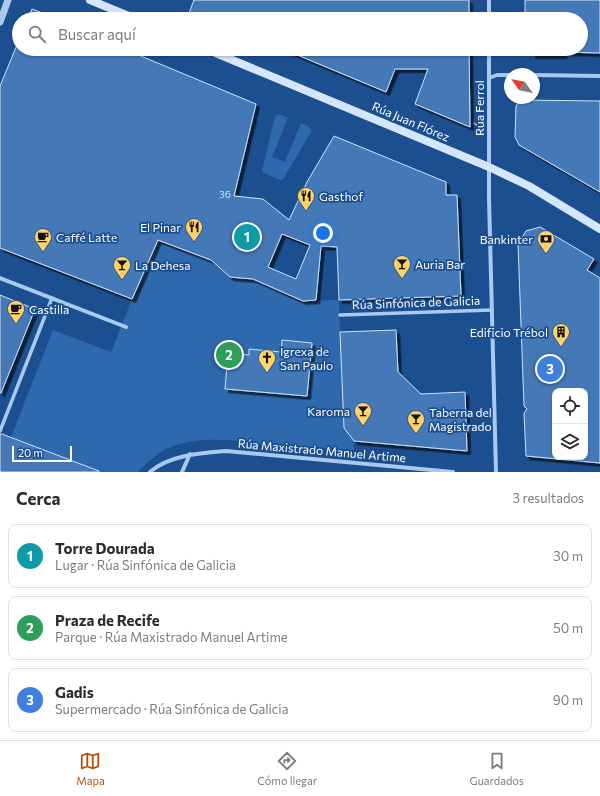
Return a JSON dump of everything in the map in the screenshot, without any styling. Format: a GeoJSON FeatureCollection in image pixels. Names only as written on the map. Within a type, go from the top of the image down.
{"type":"FeatureCollection","features":[{"type":"Feature","properties":{"kind":"main road"},"geometry":{"type":"LineString","coordinates":[[90,0],[119,12]]}},
{"type":"Feature","properties":{"kind":"main road","name":"Rúa Juan Flórez"},"geometry":{"type":"LineString","coordinates":[[223,56],[489,167],[529,186],[600,228]]}},
{"type":"Feature","properties":{"kind":"street"},"geometry":{"type":"LineString","coordinates":[[0,22],[8,0]]}},
{"type":"Feature","properties":{"kind":"street"},"geometry":{"type":"LineString","coordinates":[[489,0],[489,12]]}},
{"type":"Feature","properties":{"kind":"street","name":"Rúa Ferrol"},"geometry":{"type":"LineString","coordinates":[[489,56],[489,167]]}},
{"type":"Feature","properties":{"kind":"street"},"geometry":{"type":"LineString","coordinates":[[489,78],[504,75]]}},
{"type":"Feature","properties":{"kind":"street"},"geometry":{"type":"LineString","coordinates":[[540,75],[600,76]]}},
{"type":"Feature","properties":{"kind":"street","name":"Rúa Sinfónica de Galicia"},"geometry":{"type":"LineString","coordinates":[[489,167],[496,472]]}},
{"type":"Feature","properties":{"kind":"street"},"geometry":{"type":"LineString","coordinates":[[0,278],[126,327]]}},
{"type":"Feature","properties":{"kind":"street"},"geometry":{"type":"LineString","coordinates":[[0,431],[52,298]]}},
{"type":"Feature","properties":{"kind":"street","name":"Rúa Sinfónica de Galicia"},"geometry":{"type":"LineString","coordinates":[[340,314],[492,310]]}},
{"type":"Feature","properties":{"kind":"street","name":"Rúa Maxistrado Manuel Artime"},"geometry":{"type":"LineString","coordinates":[[150,472],[157,466],[190,454],[226,451],[453,472]]}},
{"type":"Feature","properties":{"kind":"street"},"geometry":{"type":"LineString","coordinates":[[182,472],[190,454]]}},
{"type":"Feature","properties":{"kind":"shaded area"},"geometry":{"type":"Polygon","coordinates":[[[278,114],[288,118],[272,157],[285,162],[301,123],[312,130],[282,180],[262,171],[275,116],[278,114]]]}},
{"type":"Feature","properties":{"kind":"shaded area"},"geometry":{"type":"Polygon","coordinates":[[[158,240],[211,260],[230,277],[253,279],[303,301],[339,300],[340,332],[354,450],[231,440],[191,441],[166,449],[137,472],[96,472],[97,470],[11,437],[53,330],[111,352],[158,240]]]}},
{"type":"Feature","properties":{"kind":"building"},"geometry":{"type":"Polygon","coordinates":[[[194,0],[469,0],[469,12],[189,12],[194,0]]]}},
{"type":"Feature","properties":{"kind":"building"},"geometry":{"type":"Polygon","coordinates":[[[525,0],[600,0],[600,53],[588,53],[588,12],[525,12],[525,0]]]}},
{"type":"Feature","properties":{"kind":"building"},"geometry":{"type":"Polygon","coordinates":[[[32,9],[40,12],[31,12],[32,9]]]}},
{"type":"Feature","properties":{"kind":"building"},"geometry":{"type":"Polygon","coordinates":[[[12,56],[141,56],[256,104],[234,196],[263,199],[289,220],[307,182],[334,136],[446,182],[446,195],[457,195],[461,296],[339,300],[337,247],[321,246],[316,300],[303,301],[253,279],[230,277],[211,260],[158,240],[132,299],[0,248],[0,86],[12,56]],[[282,234],[268,267],[296,279],[310,245],[282,234]]]}},
{"type":"Feature","properties":{"kind":"building"},"geometry":{"type":"Polygon","coordinates":[[[300,56],[469,56],[470,127],[415,104],[428,69],[395,69],[386,92],[300,56]]]}},
{"type":"Feature","properties":{"kind":"building"},"geometry":{"type":"Polygon","coordinates":[[[540,100],[600,101],[600,192],[519,145],[515,137],[517,104],[540,104],[540,100]]]}},
{"type":"Feature","properties":{"kind":"building","name":"Edificio Trébol"},"geometry":{"type":"Polygon","coordinates":[[[540,227],[594,259],[587,270],[600,278],[600,463],[568,460],[588,460],[588,388],[552,388],[552,458],[526,456],[524,413],[527,409],[524,406],[518,244],[526,231],[540,227]]]}},
{"type":"Feature","properties":{"kind":"building"},"geometry":{"type":"Polygon","coordinates":[[[0,295],[35,309],[1,393],[0,393],[0,295]]]}},
{"type":"Feature","properties":{"kind":"building"},"geometry":{"type":"Polygon","coordinates":[[[396,330],[398,372],[421,394],[465,392],[467,451],[354,441],[344,428],[340,332],[396,330]]]}},
{"type":"Feature","properties":{"kind":"building","name":"Igrexa de San Paulo"},"geometry":{"type":"Polygon","coordinates":[[[282,340],[312,343],[307,396],[225,389],[228,353],[249,355],[249,349],[281,352],[282,340]]]}},
{"type":"Feature","properties":{"kind":"building"},"geometry":{"type":"Polygon","coordinates":[[[0,434],[99,471],[99,472],[0,472],[0,434]]]}},
{"type":"Feature","properties":{"kind":"place","name":"Gasthof"},"geometry":{"type":"Point","coordinates":[306,211]}},
{"type":"Feature","properties":{"kind":"place","name":"Torre Dourada"},"geometry":{"type":"Point","coordinates":[247,237]}},
{"type":"Feature","properties":{"kind":"place","name":"El Pinar"},"geometry":{"type":"Point","coordinates":[194,242]}},
{"type":"Feature","properties":{"kind":"place","name":"Caffé Latte"},"geometry":{"type":"Point","coordinates":[43,252]}},
{"type":"Feature","properties":{"kind":"place","name":"Bankinter"},"geometry":{"type":"Point","coordinates":[546,254]}},
{"type":"Feature","properties":{"kind":"place","name":"Auria Bar"},"geometry":{"type":"Point","coordinates":[402,279]}},
{"type":"Feature","properties":{"kind":"place","name":"La Dehesa"},"geometry":{"type":"Point","coordinates":[122,280]}},
{"type":"Feature","properties":{"kind":"place","name":"Castilla"},"geometry":{"type":"Point","coordinates":[16,324]}},
{"type":"Feature","properties":{"kind":"place","name":"Edificio Trébol"},"geometry":{"type":"Point","coordinates":[561,347]}},
{"type":"Feature","properties":{"kind":"place","name":"Praza de Recife"},"geometry":{"type":"Point","coordinates":[229,355]}},
{"type":"Feature","properties":{"kind":"place","name":"Gadis"},"geometry":{"type":"Point","coordinates":[550,369]}},
{"type":"Feature","properties":{"kind":"place","name":"Igrexa de San Paulo"},"geometry":{"type":"Point","coordinates":[267,373]}},
{"type":"Feature","properties":{"kind":"place","name":"Karoma"},"geometry":{"type":"Point","coordinates":[363,426]}},
{"type":"Feature","properties":{"kind":"place","name":"Taberna del Magistrado"},"geometry":{"type":"Point","coordinates":[416,434]}}]}
